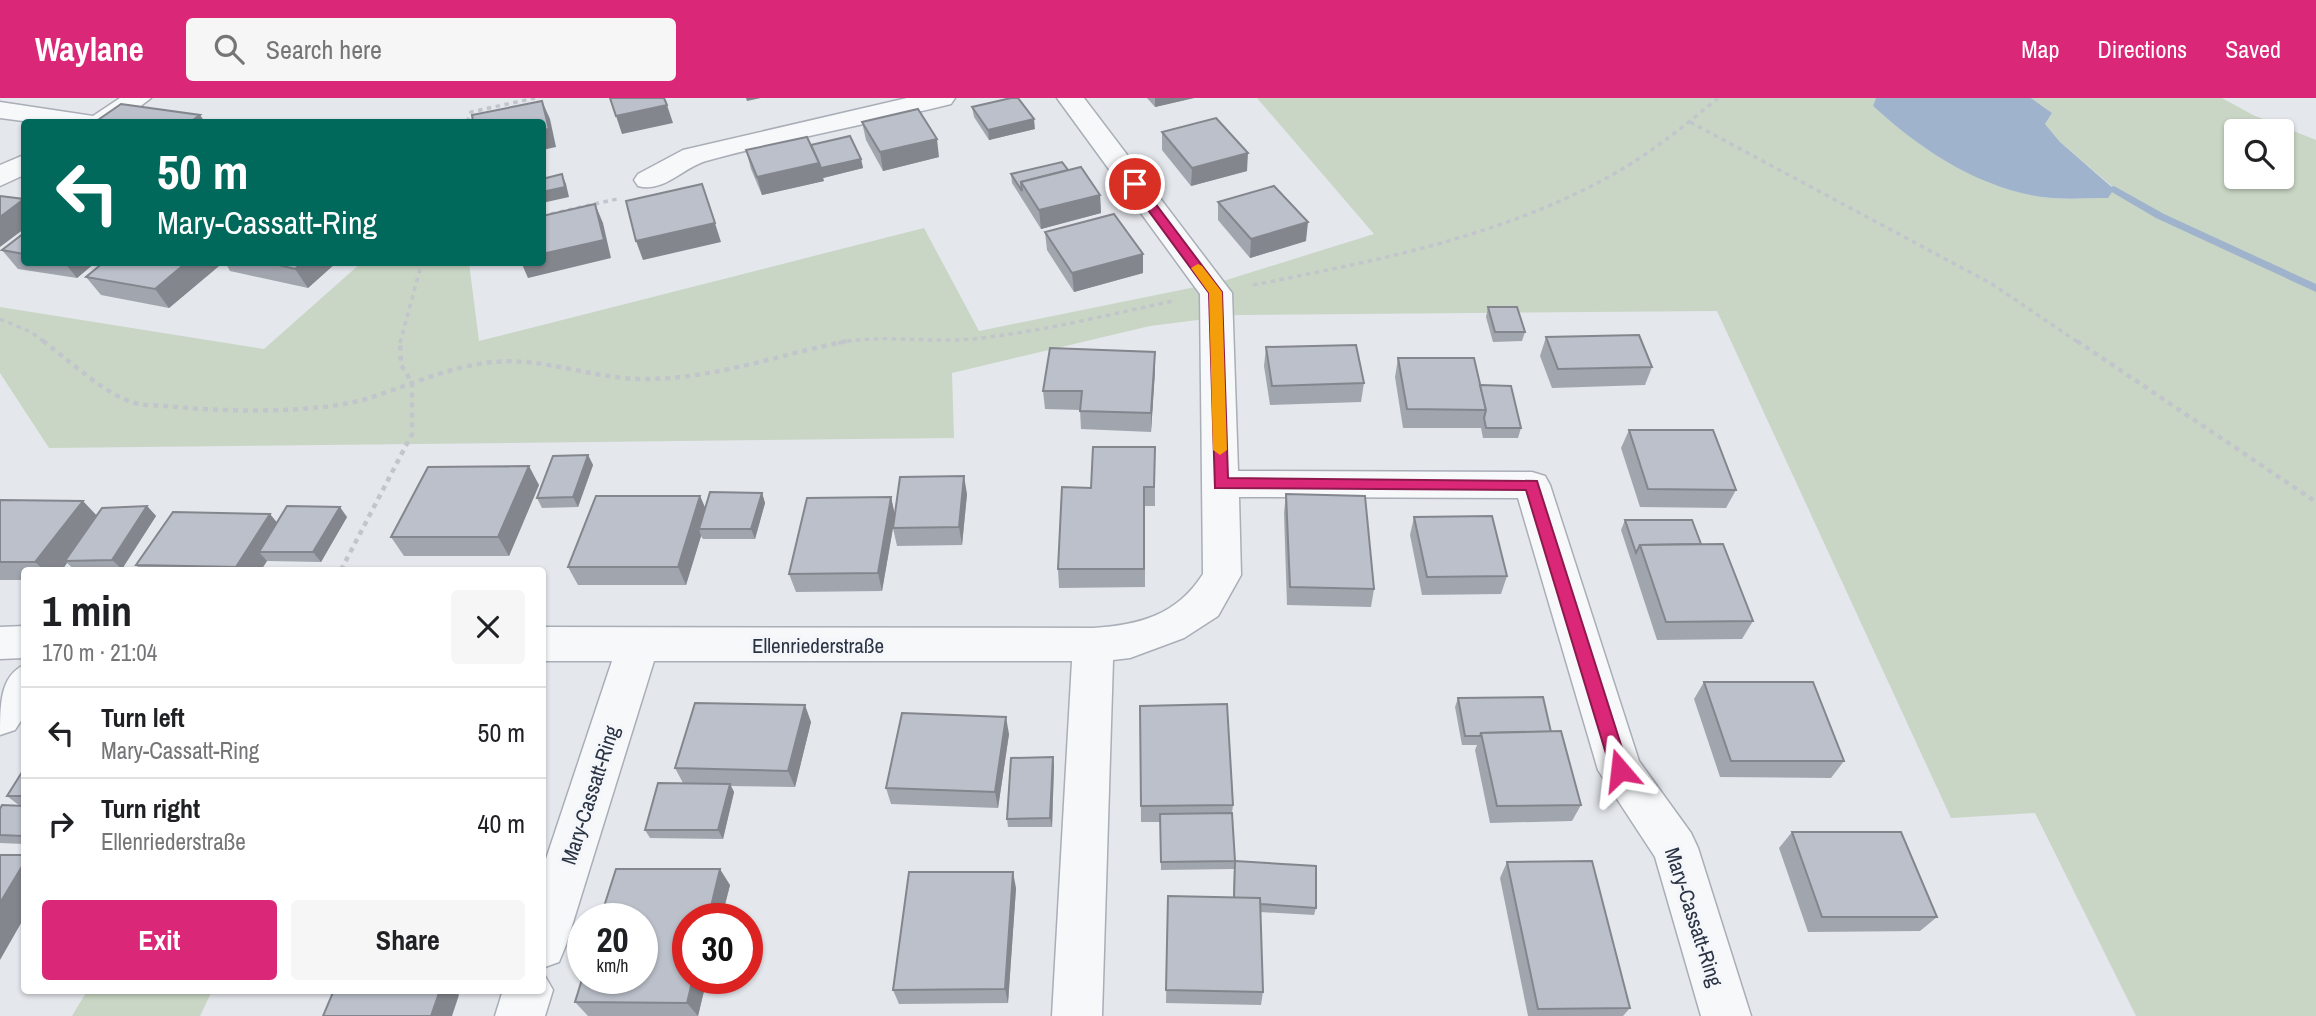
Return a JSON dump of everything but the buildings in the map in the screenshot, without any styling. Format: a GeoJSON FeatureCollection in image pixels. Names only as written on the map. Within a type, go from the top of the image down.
{"type":"FeatureCollection","features":[{"type":"Feature","properties":{"kind":"street"},"geometry":{"type":"LineString","coordinates":[[107,119],[138,98]]}},
{"type":"Feature","properties":{"kind":"street"},"geometry":{"type":"LineString","coordinates":[[648,180],[693,156],[942,98]]}},
{"type":"Feature","properties":{"kind":"street"},"geometry":{"type":"LineString","coordinates":[[1070,98],[1216,292]]}},
{"type":"Feature","properties":{"kind":"street"},"geometry":{"type":"LineString","coordinates":[[0,110],[63,119]]}},
{"type":"Feature","properties":{"kind":"street"},"geometry":{"type":"LineString","coordinates":[[0,177],[21,166]]}},
{"type":"Feature","properties":{"kind":"street"},"geometry":{"type":"LineString","coordinates":[[0,189],[21,192]]}},
{"type":"Feature","properties":{"kind":"street","name":"Ellenriederstraße"},"geometry":{"type":"LineString","coordinates":[[546,644],[1093,645],[1130,642],[1170,627],[1204,606],[1222,575],[1216,292]]}},
{"type":"Feature","properties":{"kind":"street","name":"Mary-Cassatt-Ring"},"geometry":{"type":"LineString","coordinates":[[1221,484],[1532,485],[1620,770],[1675,848],[1726,1016]]}},
{"type":"Feature","properties":{"kind":"street"},"geometry":{"type":"LineString","coordinates":[[0,643],[21,642]]}},
{"type":"Feature","properties":{"kind":"street","name":"Mary-Cassatt-Ring"},"geometry":{"type":"LineString","coordinates":[[546,932],[638,645]]}},
{"type":"Feature","properties":{"kind":"street"},"geometry":{"type":"LineString","coordinates":[[1077,1016],[1093,645]]}},
{"type":"Feature","properties":{"kind":"street"},"geometry":{"type":"LineString","coordinates":[[0,717],[21,686]]}},
{"type":"Feature","properties":{"kind":"street"},"geometry":{"type":"LineString","coordinates":[[520,1016],[527,994]]}},
{"type":"Feature","properties":{"kind":"path"},"geometry":{"type":"LineString","coordinates":[[468,119],[471,112],[535,98]]}},
{"type":"Feature","properties":{"kind":"path"},"geometry":{"type":"LineString","coordinates":[[0,319],[31,332],[115,394],[135,403],[162,407],[199,410],[322,407],[365,399],[412,382],[492,362],[521,362],[637,379],[681,378],[730,371],[857,339],[971,339],[1000,336],[1374,261],[1484,230],[1579,192],[1612,176],[1690,122],[1718,98]]}},
{"type":"Feature","properties":{"kind":"path"},"geometry":{"type":"LineString","coordinates":[[1690,122],[1992,284],[2316,502]]}},
{"type":"Feature","properties":{"kind":"path"},"geometry":{"type":"LineString","coordinates":[[546,215],[617,199],[648,180]]}},
{"type":"Feature","properties":{"kind":"path"},"geometry":{"type":"LineString","coordinates":[[343,567],[412,434],[412,382],[401,365],[400,340],[421,266]]}},
{"type":"Feature","properties":{"kind":"green space"},"geometry":{"type":"Polygon","coordinates":[[[1257,98],[1876,98],[1873,106],[1891,122],[1951,164],[2018,192],[2058,198],[2107,198],[2114,188],[2060,142],[2045,124],[2052,113],[2031,98],[2222,98],[2263,119],[2224,119],[2224,189],[2294,189],[2294,131],[2316,140],[2316,1016],[2136,1016],[2035,813],[1951,818],[1717,311],[1237,315],[1150,326],[952,373],[954,438],[49,448],[0,373],[0,307],[264,349],[358,266],[469,266],[479,341],[924,228],[979,331],[1220,282],[1374,234],[1257,98]]]}},
{"type":"Feature","properties":{"kind":"green space"},"geometry":{"type":"Polygon","coordinates":[[[85,994],[211,994],[200,1016],[72,1016],[85,994]]]}},
{"type":"Feature","properties":{"kind":"water"},"geometry":{"type":"Polygon","coordinates":[[[1876,98],[2031,98],[2052,113],[2045,124],[2060,142],[2114,189],[2108,198],[2058,198],[2042,197],[1995,185],[1930,151],[1873,106],[1876,98]]]}},
{"type":"Feature","properties":{"kind":"waterway"},"geometry":{"type":"LineString","coordinates":[[2114,189],[2160,216],[2316,288]]}},
{"type":"Feature","properties":{"kind":"slow traffic"},"geometry":{"type":"LineString","coordinates":[[1198,268],[1216,292],[1220,450]]}},
{"type":"Feature","properties":{"kind":"route"},"geometry":{"type":"LineString","coordinates":[[1135,184],[1216,292],[1221,484],[1532,485],[1620,770]]}}]}
